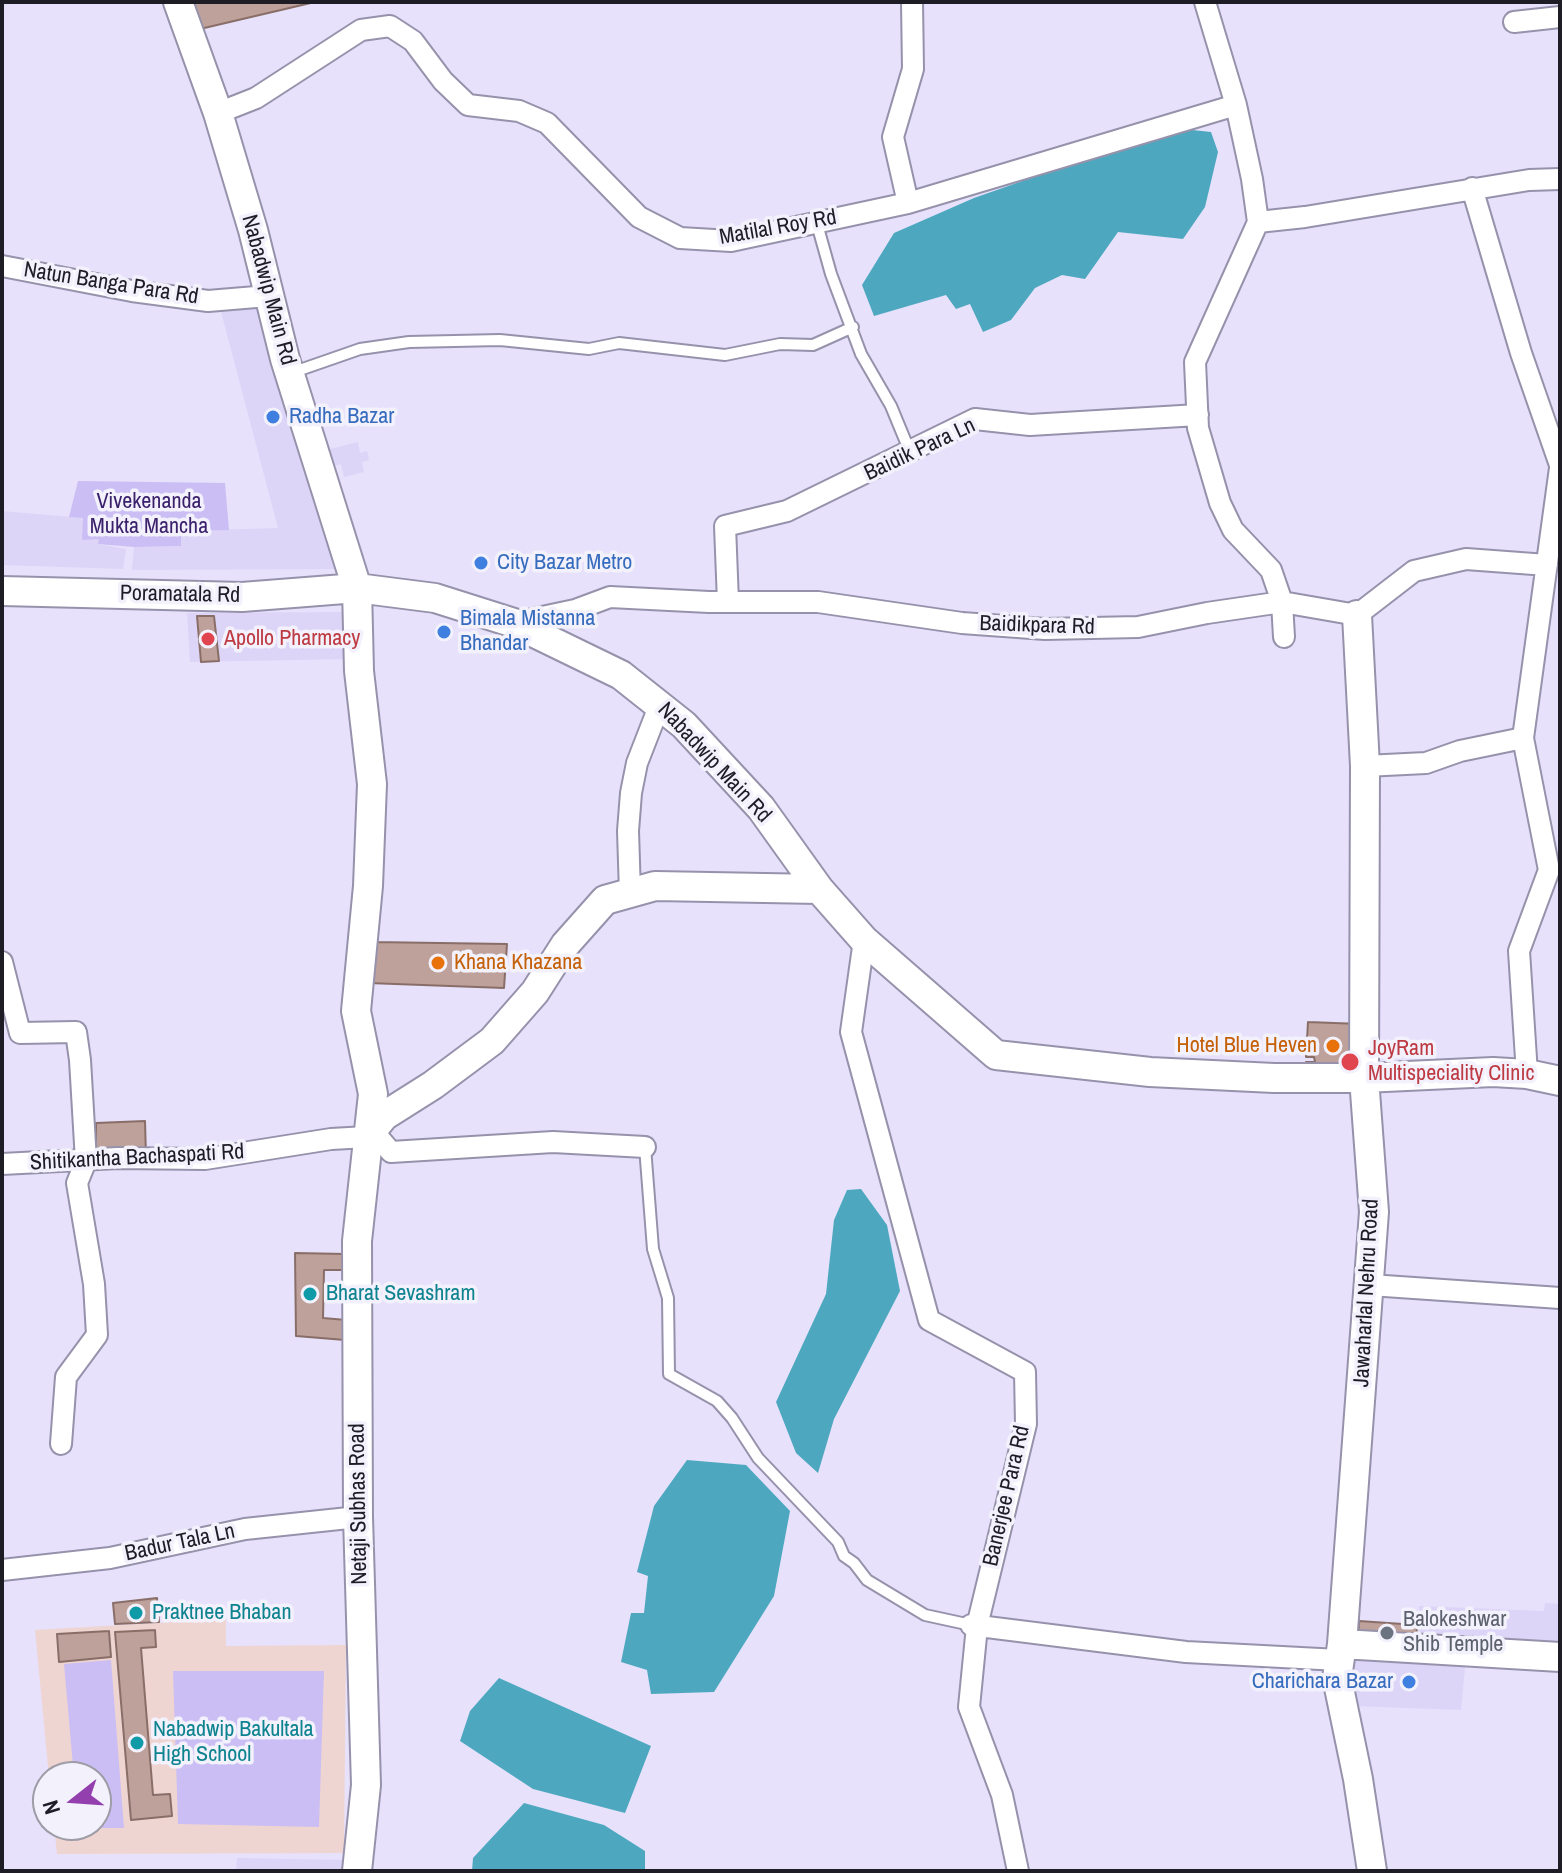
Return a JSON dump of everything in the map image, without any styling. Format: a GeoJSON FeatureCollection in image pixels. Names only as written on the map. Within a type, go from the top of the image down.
{"type":"FeatureCollection","features":[{"type":"Feature","properties":{"kind":"main road","name":"Nabadwip Main Rd"},"geometry":{"type":"LineString","coordinates":[[178,2],[218,113],[253,230],[289,374],[357,588],[435,598],[514,623],[621,675],[684,725],[761,808],[819,889],[864,940],[996,1055],[1150,1072],[1274,1078],[1364,1078],[1493,1072],[1527,1074],[1560,1081]]}},
{"type":"Feature","properties":{"kind":"main road","name":"Poramatala Rd"},"geometry":{"type":"LineString","coordinates":[[2,591],[242,597],[357,588]]}},
{"type":"Feature","properties":{"kind":"main road","name":"Netaji Subhas Road"},"geometry":{"type":"LineString","coordinates":[[357,588],[359,671],[372,784],[368,886],[356,1011],[373,1094],[373,1137],[357,1241],[358,1517],[366,1785],[357,1871]]}},
{"type":"Feature","properties":{"kind":"main road","name":"Jawaharlal Nehru Road"},"geometry":{"type":"LineString","coordinates":[[1357,615],[1365,766],[1364,1078],[1374,1212],[1337,1678],[1358,1779],[1372,1871]]}},
{"type":"Feature","properties":{"kind":"main road"},"geometry":{"type":"LineString","coordinates":[[373,1137],[384,1116],[433,1085],[492,1041],[535,992],[565,945],[605,900],[655,886],[819,889]]}},
{"type":"Feature","properties":{"kind":"main road"},"geometry":{"type":"LineString","coordinates":[[1340,1652],[1560,1657]]}},
{"type":"Feature","properties":{"kind":"street"},"geometry":{"type":"LineString","coordinates":[[908,203],[893,137],[913,69],[912,2]]}},
{"type":"Feature","properties":{"kind":"street"},"geometry":{"type":"LineString","coordinates":[[1205,2],[1236,105],[1258,222],[1195,362],[1198,428],[1220,503],[1233,530],[1271,570],[1282,602],[1284,637]]}},
{"type":"Feature","properties":{"kind":"street"},"geometry":{"type":"LineString","coordinates":[[1514,22],[1560,17]]}},
{"type":"Feature","properties":{"kind":"street","name":"Matilal Roy Rd"},"geometry":{"type":"LineString","coordinates":[[218,113],[256,98],[361,30],[390,26],[413,41],[443,81],[468,105],[519,111],[547,123],[639,217],[680,238],[731,241],[908,203],[1236,105]]}},
{"type":"Feature","properties":{"kind":"street"},"geometry":{"type":"LineString","coordinates":[[1258,222],[1305,217],[1472,188],[1560,179]]}},
{"type":"Feature","properties":{"kind":"street"},"geometry":{"type":"LineString","coordinates":[[1472,188],[1521,353],[1560,467],[1523,738],[1549,870],[1519,951],[1527,1074]]}},
{"type":"Feature","properties":{"kind":"street","name":"Natun Banga Para Rd"},"geometry":{"type":"LineString","coordinates":[[2,266],[132,291],[208,301],[268,296]]}},
{"type":"Feature","properties":{"kind":"street","name":"Baidik Para Ln"},"geometry":{"type":"LineString","coordinates":[[728,602],[725,526],[787,511],[975,419],[1030,425],[1198,415]]}},
{"type":"Feature","properties":{"kind":"street"},"geometry":{"type":"LineString","coordinates":[[1357,615],[1414,571],[1466,559],[1547,565]]}},
{"type":"Feature","properties":{"kind":"street","name":"Baidikpara Rd"},"geometry":{"type":"LineString","coordinates":[[514,623],[575,610],[610,597],[818,602],[962,623],[1045,629],[1138,627],[1282,602],[1357,615]]}},
{"type":"Feature","properties":{"kind":"street"},"geometry":{"type":"LineString","coordinates":[[630,893],[628,831],[631,793],[637,763],[660,704]]}},
{"type":"Feature","properties":{"kind":"street"},"geometry":{"type":"LineString","coordinates":[[1365,766],[1426,763],[1460,751],[1523,738]]}},
{"type":"Feature","properties":{"kind":"street","name":"Banerjee Para Rd"},"geometry":{"type":"LineString","coordinates":[[864,940],[851,1032],[929,1320],[1025,1372],[1026,1424],[974,1626],[969,1707],[1002,1795],[1018,1871]]}},
{"type":"Feature","properties":{"kind":"street"},"geometry":{"type":"LineString","coordinates":[[2,962],[20,1033],[76,1032],[84,1166],[77,1183],[94,1284],[97,1335],[66,1377],[61,1444]]}},
{"type":"Feature","properties":{"kind":"street"},"geometry":{"type":"LineString","coordinates":[[373,1137],[391,1152],[553,1142],[645,1147]]}},
{"type":"Feature","properties":{"kind":"street","name":"Shitikantha Bachaspati Rd"},"geometry":{"type":"LineString","coordinates":[[2,1164],[84,1166],[205,1159],[331,1139],[373,1137]]}},
{"type":"Feature","properties":{"kind":"street"},"geometry":{"type":"LineString","coordinates":[[1370,1285],[1560,1298]]}},
{"type":"Feature","properties":{"kind":"street","name":"Badur Tala Ln"},"geometry":{"type":"LineString","coordinates":[[2,1570],[110,1558],[245,1529],[358,1517]]}},
{"type":"Feature","properties":{"kind":"street"},"geometry":{"type":"LineString","coordinates":[[974,1626],[1186,1652],[1340,1652]]}},
{"type":"Feature","properties":{"kind":"lane"},"geometry":{"type":"LineString","coordinates":[[817,224],[831,274],[861,354],[891,406],[910,452]]}},
{"type":"Feature","properties":{"kind":"lane"},"geometry":{"type":"LineString","coordinates":[[289,374],[360,349],[409,342],[500,340],[589,349],[619,343],[725,355],[780,344],[813,345],[853,327]]}},
{"type":"Feature","properties":{"kind":"lane"},"geometry":{"type":"LineString","coordinates":[[645,1147],[652,1241],[668,1298],[669,1374],[717,1401],[758,1458],[838,1542],[844,1556],[867,1580],[925,1615],[974,1626]]}},
{"type":"Feature","properties":{"kind":"shaded area","name":"Radha Bazar"},"geometry":{"type":"Polygon","coordinates":[[[264,300],[340,569],[132,570],[134,547],[181,546],[181,531],[278,528],[219,304],[264,300]]]}},
{"type":"Feature","properties":{"kind":"shaded area"},"geometry":{"type":"Polygon","coordinates":[[[358,442],[360,453],[367,451],[369,460],[362,462],[364,472],[344,477],[341,464],[327,468],[322,451],[358,442]]]}},
{"type":"Feature","properties":{"kind":"shaded area"},"geometry":{"type":"Polygon","coordinates":[[[2,511],[83,518],[100,538],[98,544],[126,549],[123,569],[2,565],[2,511]]]}},
{"type":"Feature","properties":{"kind":"shaded area"},"geometry":{"type":"Polygon","coordinates":[[[346,612],[349,659],[190,662],[187,613],[346,612]]]}},
{"type":"Feature","properties":{"kind":"shaded area"},"geometry":{"type":"Polygon","coordinates":[[[1545,1603],[1560,1604],[1560,1653],[1418,1644],[1419,1606],[1544,1611],[1545,1603]]]}},
{"type":"Feature","properties":{"kind":"shaded area"},"geometry":{"type":"Polygon","coordinates":[[[226,1619],[226,1646],[346,1645],[344,1853],[57,1854],[56,1841],[112,1841],[112,1761],[47,1761],[35,1630],[226,1619]]]}},
{"type":"Feature","properties":{"kind":"shaded area","name":"Charichara Bazar"},"geometry":{"type":"Polygon","coordinates":[[[1355,1652],[1466,1657],[1461,1710],[1352,1706],[1355,1652]]]}},
{"type":"Feature","properties":{"kind":"shaded area"},"geometry":{"type":"Polygon","coordinates":[[[237,1858],[347,1860],[346,1871],[236,1871],[237,1858]]]}},
{"type":"Feature","properties":{"kind":"green space","name":"Vivekenanda Mukta Mancha"},"geometry":{"type":"Polygon","coordinates":[[[78,481],[225,483],[229,530],[181,531],[181,546],[134,547],[98,544],[99,539],[82,540],[83,518],[69,517],[78,481]]]}},
{"type":"Feature","properties":{"kind":"green space"},"geometry":{"type":"Polygon","coordinates":[[[111,1660],[124,1828],[112,1828],[112,1761],[73,1761],[64,1664],[111,1660]]]}},
{"type":"Feature","properties":{"kind":"green space"},"geometry":{"type":"Polygon","coordinates":[[[173,1671],[324,1671],[319,1827],[178,1824],[173,1671]]]}},
{"type":"Feature","properties":{"kind":"water"},"geometry":{"type":"Polygon","coordinates":[[[1183,129],[1211,132],[1218,152],[1205,207],[1183,239],[1118,232],[1085,279],[1062,275],[1035,288],[1011,320],[983,332],[970,304],[956,309],[946,295],[874,316],[862,285],[894,233],[974,198],[1122,146],[1183,129]]]}},
{"type":"Feature","properties":{"kind":"water"},"geometry":{"type":"Polygon","coordinates":[[[861,1189],[887,1225],[900,1291],[834,1419],[818,1473],[796,1453],[776,1402],[826,1294],[834,1220],[847,1190],[861,1189]]]}},
{"type":"Feature","properties":{"kind":"water"},"geometry":{"type":"Polygon","coordinates":[[[687,1460],[746,1465],[790,1511],[774,1596],[714,1692],[651,1694],[647,1670],[621,1662],[631,1613],[644,1613],[648,1576],[637,1572],[654,1506],[687,1460]]]}},
{"type":"Feature","properties":{"kind":"water"},"geometry":{"type":"Polygon","coordinates":[[[499,1678],[651,1746],[625,1813],[533,1789],[460,1741],[470,1711],[499,1678]]]}},
{"type":"Feature","properties":{"kind":"water"},"geometry":{"type":"Polygon","coordinates":[[[524,1803],[604,1825],[645,1851],[645,1871],[472,1871],[473,1858],[524,1803]]]}},
{"type":"Feature","properties":{"kind":"building"},"geometry":{"type":"Polygon","coordinates":[[[194,2],[315,2],[200,29],[194,2]]]}},
{"type":"Feature","properties":{"kind":"building","name":"Apollo Pharmacy"},"geometry":{"type":"Polygon","coordinates":[[[197,616],[214,616],[219,661],[201,662],[197,616]]]}},
{"type":"Feature","properties":{"kind":"building","name":"Khana Khazana"},"geometry":{"type":"Polygon","coordinates":[[[372,942],[507,944],[504,988],[368,983],[372,942]]]}},
{"type":"Feature","properties":{"kind":"building","name":"Hotel Blue Heven"},"geometry":{"type":"Polygon","coordinates":[[[1308,1022],[1360,1024],[1360,1075],[1306,1074],[1306,1062],[1315,1062],[1314,1057],[1306,1057],[1308,1022]]]}},
{"type":"Feature","properties":{"kind":"building"},"geometry":{"type":"Polygon","coordinates":[[[145,1121],[146,1157],[96,1158],[96,1123],[145,1121]]]}},
{"type":"Feature","properties":{"kind":"building","name":"Bharat Sevashram"},"geometry":{"type":"Polygon","coordinates":[[[295,1253],[346,1254],[347,1270],[324,1270],[323,1318],[346,1320],[345,1340],[296,1336],[295,1253]]]}},
{"type":"Feature","properties":{"kind":"building","name":"Praktnee Bhaban"},"geometry":{"type":"Polygon","coordinates":[[[157,1598],[159,1622],[115,1624],[113,1603],[157,1598]]]}},
{"type":"Feature","properties":{"kind":"building","name":"Balokeshwar Shib Temple"},"geometry":{"type":"Polygon","coordinates":[[[1359,1621],[1417,1625],[1416,1643],[1358,1641],[1359,1621]]]}},
{"type":"Feature","properties":{"kind":"building","name":"Nabadwip Bakultala High School"},"geometry":{"type":"Polygon","coordinates":[[[155,1630],[156,1647],[141,1648],[153,1795],[170,1794],[172,1816],[131,1820],[115,1632],[155,1630]]]}},
{"type":"Feature","properties":{"kind":"building"},"geometry":{"type":"Polygon","coordinates":[[[109,1631],[111,1657],[59,1662],[57,1634],[109,1631]]]}},
{"type":"Feature","properties":{"kind":"place","name":"Radha Bazar"},"geometry":{"type":"Point","coordinates":[273,417]}},
{"type":"Feature","properties":{"kind":"place","name":"City Bazar Metro"},"geometry":{"type":"Point","coordinates":[481,563]}},
{"type":"Feature","properties":{"kind":"place","name":"Bimala Mistanna Bhandar"},"geometry":{"type":"Point","coordinates":[444,632]}},
{"type":"Feature","properties":{"kind":"place","name":"Apollo Pharmacy"},"geometry":{"type":"Point","coordinates":[208,639]}},
{"type":"Feature","properties":{"kind":"place","name":"Khana Khazana"},"geometry":{"type":"Point","coordinates":[438,963]}},
{"type":"Feature","properties":{"kind":"place","name":"Hotel Blue Heven"},"geometry":{"type":"Point","coordinates":[1333,1046]}},
{"type":"Feature","properties":{"kind":"place","name":"JoyRam Multispeciality Clinic"},"geometry":{"type":"Point","coordinates":[1350,1062]}},
{"type":"Feature","properties":{"kind":"place","name":"Bharat Sevashram"},"geometry":{"type":"Point","coordinates":[310,1294]}},
{"type":"Feature","properties":{"kind":"place","name":"Praktnee Bhaban"},"geometry":{"type":"Point","coordinates":[136,1613]}},
{"type":"Feature","properties":{"kind":"place","name":"Balokeshwar Shib Temple"},"geometry":{"type":"Point","coordinates":[1387,1633]}},
{"type":"Feature","properties":{"kind":"place","name":"Charichara Bazar"},"geometry":{"type":"Point","coordinates":[1409,1682]}},
{"type":"Feature","properties":{"kind":"place","name":"Nabadwip Bakultala High School"},"geometry":{"type":"Point","coordinates":[137,1743]}}]}
